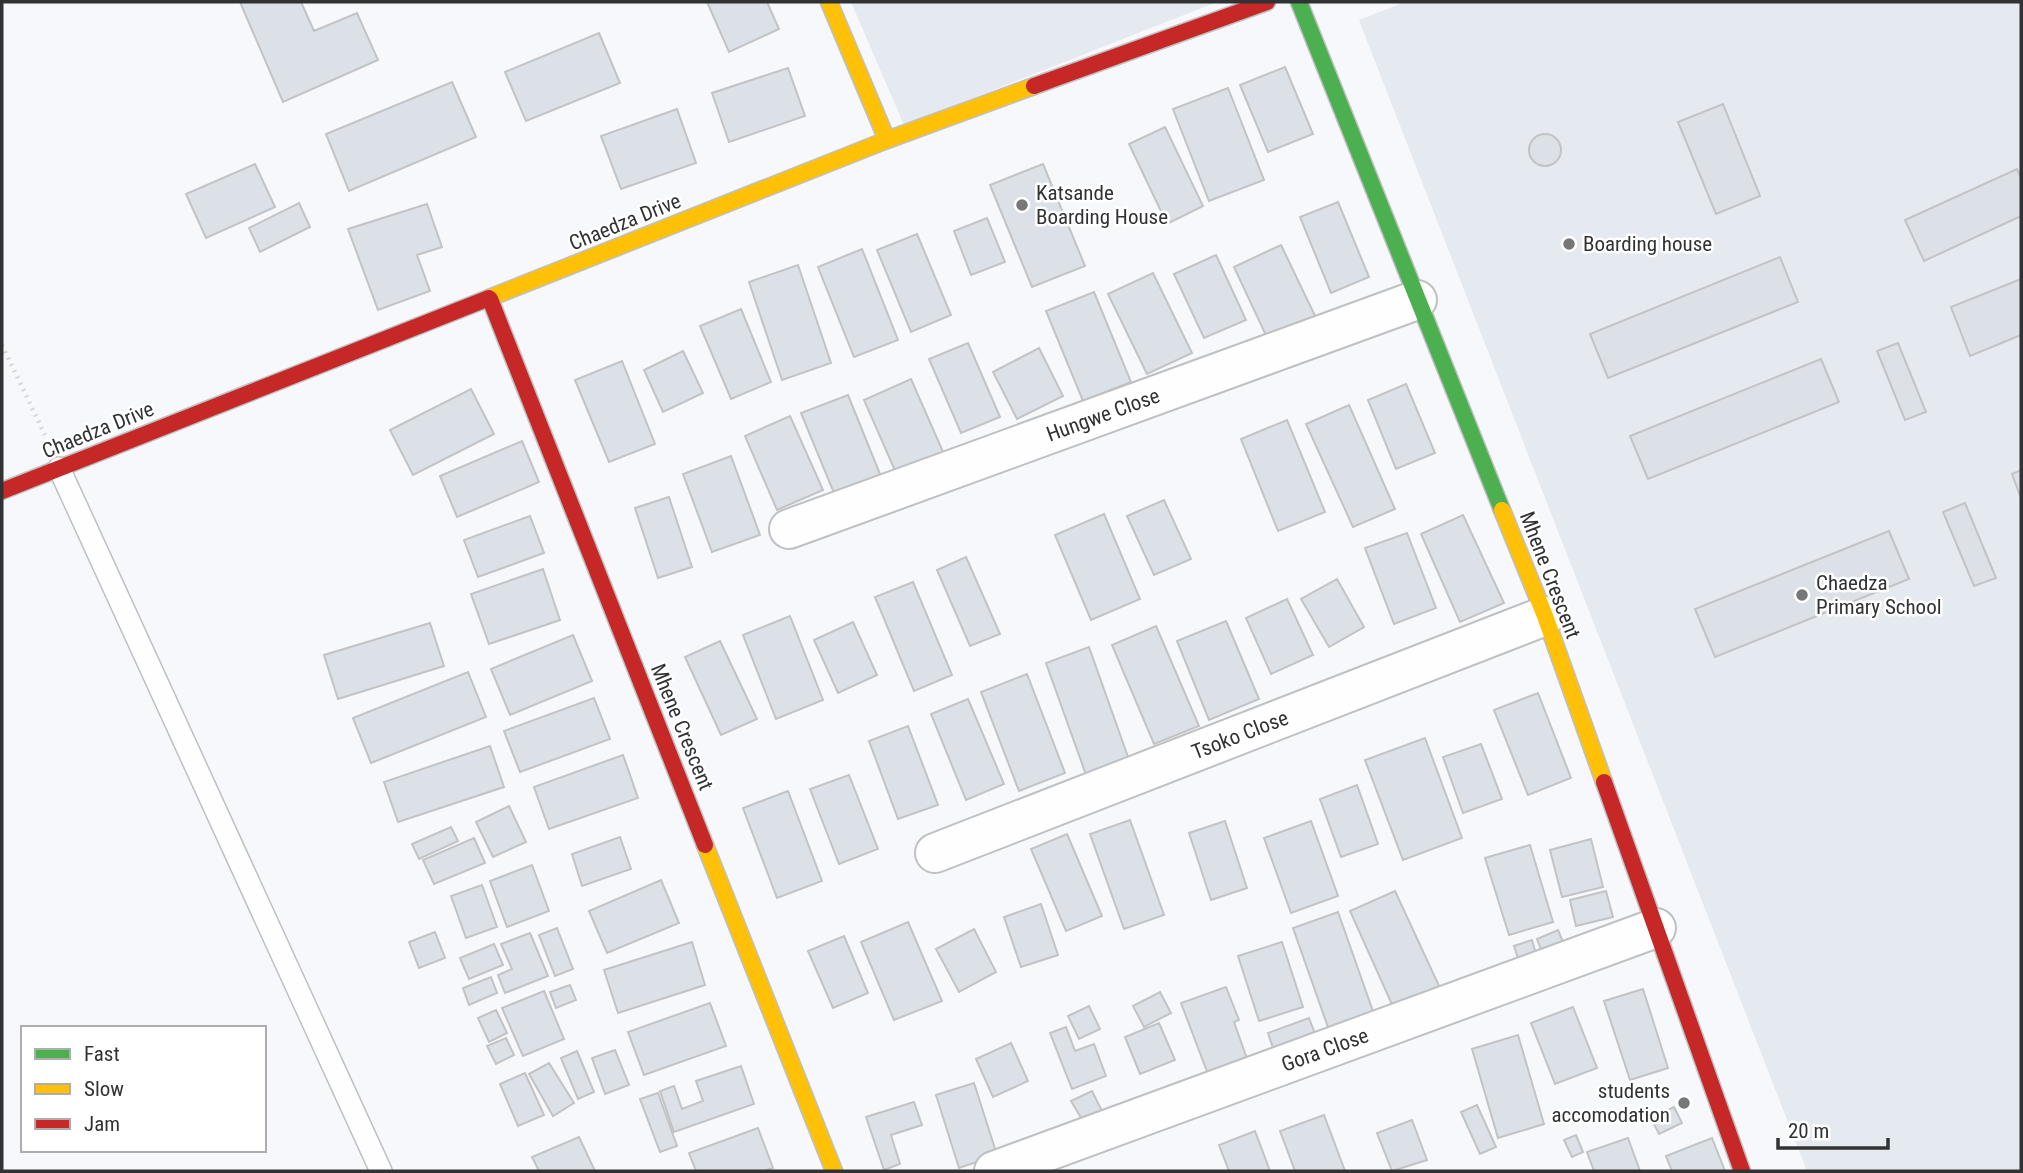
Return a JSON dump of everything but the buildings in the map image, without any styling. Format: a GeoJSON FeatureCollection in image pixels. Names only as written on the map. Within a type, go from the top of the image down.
{"type":"FeatureCollection","features":[{"type":"Feature","properties":{"kind":"street"},"geometry":{"type":"LineString","coordinates":[[829,2],[887,140]]}},
{"type":"Feature","properties":{"kind":"street","name":"Chaedza Drive"},"geometry":{"type":"LineString","coordinates":[[2,491],[887,140],[1267,2]]}},
{"type":"Feature","properties":{"kind":"street","name":"Mhene Crescent"},"geometry":{"type":"LineString","coordinates":[[1299,2],[1545,616],[1742,1171]]}},
{"type":"Feature","properties":{"kind":"street","name":"Mhene Crescent"},"geometry":{"type":"LineString","coordinates":[[490,299],[834,1171]]}},
{"type":"Feature","properties":{"kind":"street","name":"Hungwe Close"},"geometry":{"type":"LineString","coordinates":[[789,529],[1417,300]]}},
{"type":"Feature","properties":{"kind":"street","name":"Tsoko Close"},"geometry":{"type":"LineString","coordinates":[[934,853],[1545,616]]}},
{"type":"Feature","properties":{"kind":"street","name":"Gora Close"},"geometry":{"type":"LineString","coordinates":[[994,1171],[1656,928]]}},
{"type":"Feature","properties":{"kind":"lane"},"geometry":{"type":"LineString","coordinates":[[59,468],[381,1171]]}},
{"type":"Feature","properties":{"kind":"path"},"geometry":{"type":"LineString","coordinates":[[2,345],[59,468]]}},
{"type":"Feature","properties":{"kind":"shaded area"},"geometry":{"type":"Polygon","coordinates":[[[851,2],[1217,2],[904,125],[851,2]]]}},
{"type":"Feature","properties":{"kind":"shaded area","name":"Chaedza Primary School"},"geometry":{"type":"Polygon","coordinates":[[[1405,2],[2021,2],[2021,1171],[1807,1171],[1359,20],[1405,2]]]}},
{"type":"Feature","properties":{"kind":"traffic: fast"},"geometry":{"type":"LineString","coordinates":[[1299,2],[1502,510]]}},
{"type":"Feature","properties":{"kind":"traffic: slow"},"geometry":{"type":"LineString","coordinates":[[829,2],[887,140]]}},
{"type":"Feature","properties":{"kind":"traffic: slow"},"geometry":{"type":"LineString","coordinates":[[489,298],[887,140],[1034,86]]}},
{"type":"Feature","properties":{"kind":"traffic: slow"},"geometry":{"type":"LineString","coordinates":[[1502,510],[1545,616],[1604,782]]}},
{"type":"Feature","properties":{"kind":"traffic: slow"},"geometry":{"type":"LineString","coordinates":[[705,845],[834,1171]]}},
{"type":"Feature","properties":{"kind":"traffic: jam"},"geometry":{"type":"LineString","coordinates":[[1034,86],[1267,2]]}},
{"type":"Feature","properties":{"kind":"traffic: jam"},"geometry":{"type":"LineString","coordinates":[[2,491],[489,298]]}},
{"type":"Feature","properties":{"kind":"traffic: jam"},"geometry":{"type":"LineString","coordinates":[[490,299],[705,845]]}},
{"type":"Feature","properties":{"kind":"traffic: jam"},"geometry":{"type":"LineString","coordinates":[[1604,782],[1742,1171]]}},
{"type":"Feature","properties":{"kind":"place","name":"Katsande Boarding House"},"geometry":{"type":"Point","coordinates":[1022,205]}},
{"type":"Feature","properties":{"kind":"place","name":"Boarding house"},"geometry":{"type":"Point","coordinates":[1569,244]}},
{"type":"Feature","properties":{"kind":"place","name":"Chaedza Primary School"},"geometry":{"type":"Point","coordinates":[1802,595]}},
{"type":"Feature","properties":{"kind":"place","name":"students accomodation"},"geometry":{"type":"Point","coordinates":[1684,1103]}}]}
